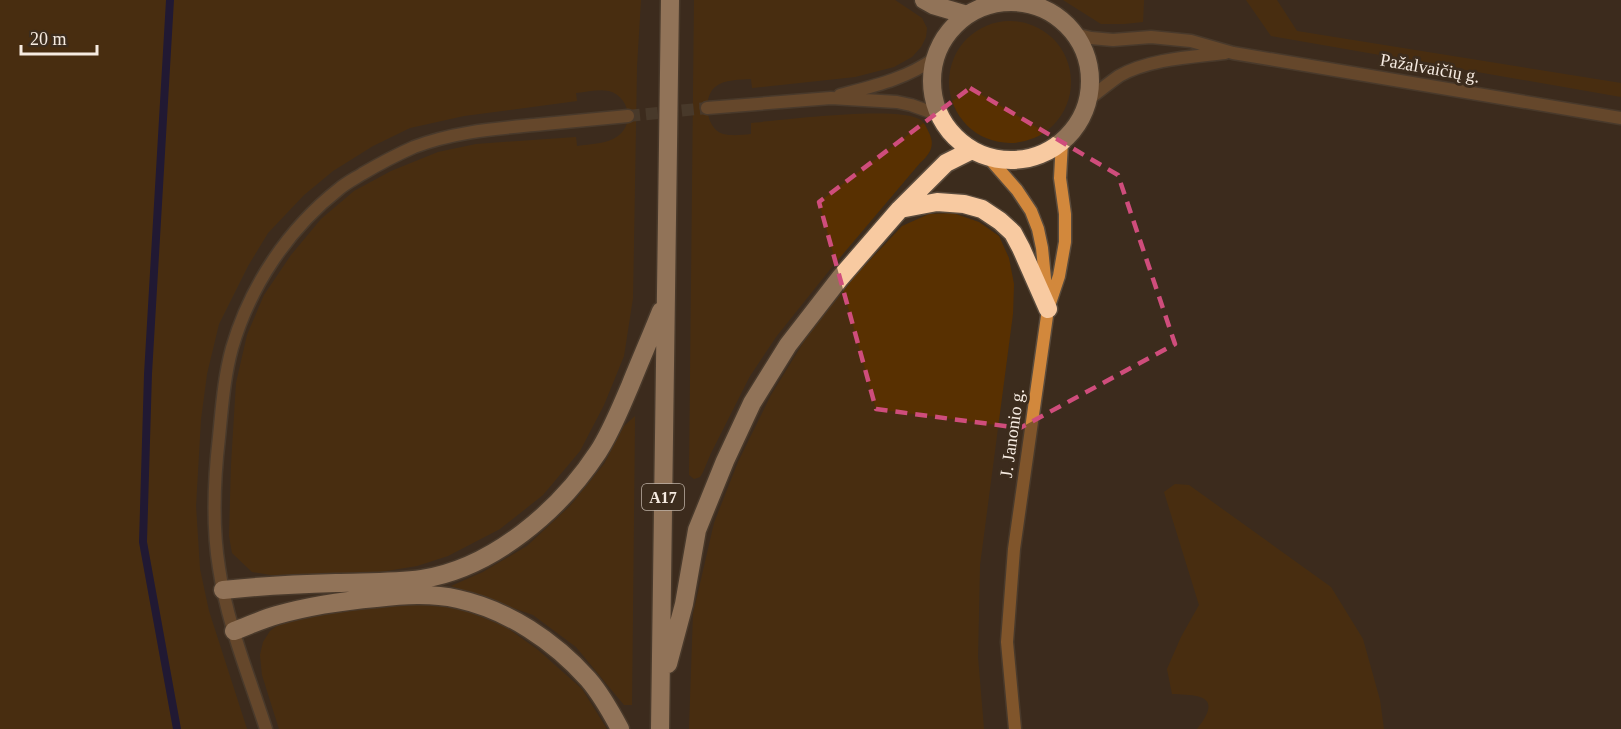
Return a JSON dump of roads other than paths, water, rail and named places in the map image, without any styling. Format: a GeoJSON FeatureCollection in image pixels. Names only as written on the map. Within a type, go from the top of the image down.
{"type":"FeatureCollection","features":[{"type":"Feature","properties":{"kind":"highway","name":"A17"},"geometry":{"type":"LineString","coordinates":[[660,729],[670,0]]}},
{"type":"Feature","properties":{"kind":"highway"},"geometry":{"type":"LineString","coordinates":[[924,0],[967,15]]}},
{"type":"Feature","properties":{"kind":"highway"},"geometry":{"type":"LineString","coordinates":[[1009,2],[1031,2],[1055,15],[1075,34],[1089,65],[1089,99],[1074,130],[1046,153],[1027,159],[1008,161],[989,158],[959,141],[939,115],[932,87],[935,58],[947,34],[967,15],[987,6],[1009,2]]}},
{"type":"Feature","properties":{"kind":"highway"},"geometry":{"type":"LineString","coordinates":[[660,692],[684,604],[698,530],[725,461],[752,403],[788,345],[840,278],[900,209],[946,163],[972,150]]}},
{"type":"Feature","properties":{"kind":"highway"},"geometry":{"type":"LineString","coordinates":[[900,209],[937,202],[964,204],[982,209],[1000,221],[1013,233],[1048,309]]}},
{"type":"Feature","properties":{"kind":"highway"},"geometry":{"type":"LineString","coordinates":[[223,590],[270,586],[395,582],[456,570],[486,557],[539,519],[566,494],[598,452],[616,419],[666,301]]}},
{"type":"Feature","properties":{"kind":"highway"},"geometry":{"type":"LineString","coordinates":[[234,631],[274,616],[340,601],[425,595],[457,598],[487,607],[515,620],[555,646],[588,679],[620,729]]}},
{"type":"Feature","properties":{"kind":"street","name":"Pažalvaičių g."},"geometry":{"type":"LineString","coordinates":[[1075,34],[1113,40],[1151,37],[1191,41],[1233,53],[1621,118]]}},
{"type":"Feature","properties":{"kind":"street","name":"Pažalvaičių g."},"geometry":{"type":"LineString","coordinates":[[1089,99],[1120,76],[1151,64],[1233,53]]}},
{"type":"Feature","properties":{"kind":"street"},"geometry":{"type":"LineString","coordinates":[[831,98],[898,79],[935,58]]}},
{"type":"Feature","properties":{"kind":"street"},"geometry":{"type":"LineString","coordinates":[[707,108],[831,98],[897,102],[939,115]]}},
{"type":"Feature","properties":{"kind":"street"},"geometry":{"type":"LineString","coordinates":[[266,729],[234,631],[223,590],[215,544],[217,454],[226,375],[241,319],[256,288],[275,256],[304,221],[340,188],[388,159],[444,137],[475,130],[628,116]]}},
{"type":"Feature","properties":{"kind":"street"},"geometry":{"type":"LineString","coordinates":[[1048,309],[1059,276],[1065,242],[1065,214],[1060,178],[1062,142]]}},
{"type":"Feature","properties":{"kind":"street","name":"J. Janonio g."},"geometry":{"type":"LineString","coordinates":[[989,158],[1017,190],[1031,211],[1042,248],[1048,309],[1014,549],[1007,642],[1015,729]]}},
{"type":"Feature","properties":{"kind":"waterway"},"geometry":{"type":"LineString","coordinates":[[170,0],[148,374],[143,542],[177,729]]}},
{"type":"Feature","properties":{"kind":"tunnel"},"geometry":{"type":"LineString","coordinates":[[628,116],[707,108]]}}]}
